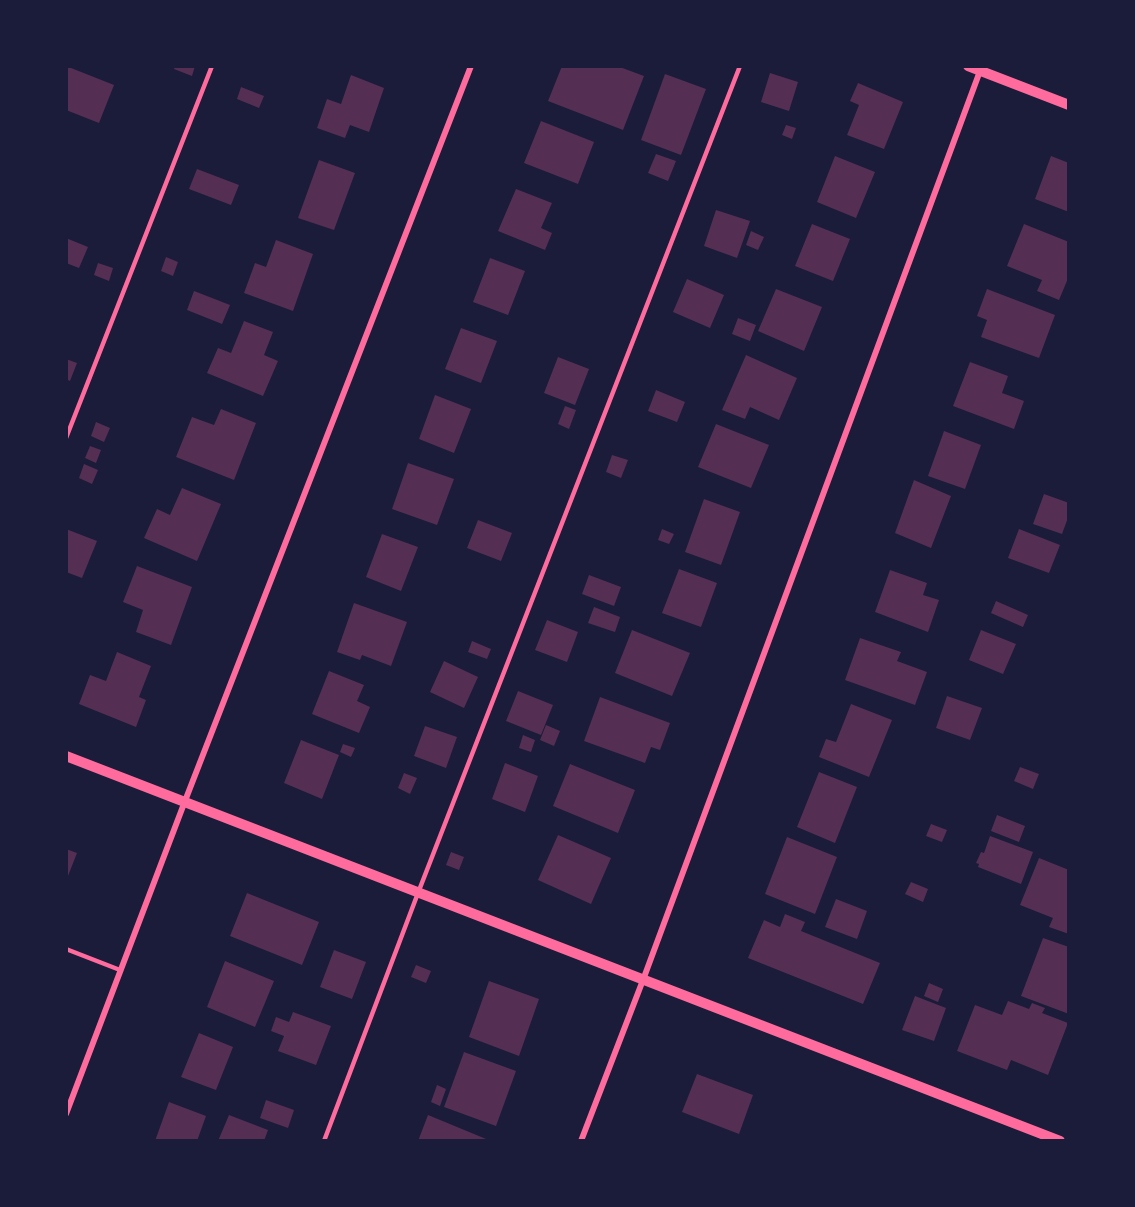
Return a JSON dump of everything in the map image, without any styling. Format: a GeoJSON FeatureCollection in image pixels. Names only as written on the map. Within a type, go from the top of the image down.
{"type":"FeatureCollection","features":[{"type":"Feature","properties":{"kind":"street"},"geometry":{"type":"LineString","coordinates":[[66,1113],[471,66]]}},
{"type":"Feature","properties":{"kind":"street"},"geometry":{"type":"LineString","coordinates":[[968,66],[981,68],[1069,105]]}},
{"type":"Feature","properties":{"kind":"street"},"geometry":{"type":"LineString","coordinates":[[581,1141],[643,980],[981,68]]}},
{"type":"Feature","properties":{"kind":"street"},"geometry":{"type":"LineString","coordinates":[[66,756],[1060,1141]]}},
{"type":"Feature","properties":{"kind":"lane"},"geometry":{"type":"LineString","coordinates":[[66,438],[212,66]]}},
{"type":"Feature","properties":{"kind":"lane"},"geometry":{"type":"LineString","coordinates":[[324,1141],[418,893],[740,66]]}},
{"type":"Feature","properties":{"kind":"lane"},"geometry":{"type":"LineString","coordinates":[[66,949],[120,970]]}},
{"type":"Feature","properties":{"kind":"building"},"geometry":{"type":"Polygon","coordinates":[[[66,66],[114,85],[99,123],[66,110],[66,66]]]}},
{"type":"Feature","properties":{"kind":"building"},"geometry":{"type":"Polygon","coordinates":[[[175,66],[195,66],[192,76],[174,69],[175,66]]]}},
{"type":"Feature","properties":{"kind":"building"},"geometry":{"type":"Polygon","coordinates":[[[562,66],[617,66],[644,76],[623,130],[548,101],[562,66]]]}},
{"type":"Feature","properties":{"kind":"building"},"geometry":{"type":"Polygon","coordinates":[[[770,73],[798,82],[789,111],[761,102],[770,73]]]}},
{"type":"Feature","properties":{"kind":"building"},"geometry":{"type":"Polygon","coordinates":[[[665,74],[706,89],[681,155],[641,140],[665,74]]]}},
{"type":"Feature","properties":{"kind":"building"},"geometry":{"type":"Polygon","coordinates":[[[351,75],[384,88],[369,132],[350,125],[345,138],[317,128],[327,99],[341,104],[351,75]]]}},
{"type":"Feature","properties":{"kind":"building"},"geometry":{"type":"Polygon","coordinates":[[[858,83],[903,102],[884,149],[847,135],[859,105],[850,101],[858,83]]]}},
{"type":"Feature","properties":{"kind":"building"},"geometry":{"type":"Polygon","coordinates":[[[241,87],[264,96],[259,108],[237,99],[241,87]]]}},
{"type":"Feature","properties":{"kind":"building"},"geometry":{"type":"Polygon","coordinates":[[[541,121],[594,142],[578,184],[524,163],[541,121]]]}},
{"type":"Feature","properties":{"kind":"building"},"geometry":{"type":"Polygon","coordinates":[[[786,125],[796,128],[792,139],[782,135],[786,125]]]}},
{"type":"Feature","properties":{"kind":"building"},"geometry":{"type":"Polygon","coordinates":[[[656,154],[676,161],[668,181],[648,173],[656,154]]]}},
{"type":"Feature","properties":{"kind":"building"},"geometry":{"type":"Polygon","coordinates":[[[835,156],[875,172],[856,218],[817,202],[835,156]]]}},
{"type":"Feature","properties":{"kind":"building"},"geometry":{"type":"Polygon","coordinates":[[[1051,156],[1069,163],[1069,212],[1035,199],[1051,156]]]}},
{"type":"Feature","properties":{"kind":"building"},"geometry":{"type":"Polygon","coordinates":[[[319,160],[355,173],[334,230],[298,218],[319,160]]]}},
{"type":"Feature","properties":{"kind":"building"},"geometry":{"type":"Polygon","coordinates":[[[197,169],[239,185],[231,205],[189,189],[197,169]]]}},
{"type":"Feature","properties":{"kind":"building"},"geometry":{"type":"Polygon","coordinates":[[[516,189],[552,203],[541,228],[552,233],[545,250],[498,231],[516,189]]]}},
{"type":"Feature","properties":{"kind":"building"},"geometry":{"type":"Polygon","coordinates":[[[716,210],[750,221],[737,258],[704,246],[716,210]]]}},
{"type":"Feature","properties":{"kind":"building"},"geometry":{"type":"Polygon","coordinates":[[[812,224],[850,239],[833,281],[795,266],[812,224]]]}},
{"type":"Feature","properties":{"kind":"building"},"geometry":{"type":"Polygon","coordinates":[[[1024,224],[1069,242],[1069,276],[1059,300],[1037,291],[1042,280],[1007,266],[1024,224]]]}},
{"type":"Feature","properties":{"kind":"building"},"geometry":{"type":"Polygon","coordinates":[[[751,231],[764,237],[758,250],[746,245],[751,231]]]}},
{"type":"Feature","properties":{"kind":"building"},"geometry":{"type":"Polygon","coordinates":[[[66,238],[88,247],[79,268],[66,263],[66,238]]]}},
{"type":"Feature","properties":{"kind":"building"},"geometry":{"type":"Polygon","coordinates":[[[276,240],[313,254],[293,311],[244,293],[255,263],[266,267],[276,240]]]}},
{"type":"Feature","properties":{"kind":"building"},"geometry":{"type":"Polygon","coordinates":[[[166,257],[178,262],[173,276],[161,271],[166,257]]]}},
{"type":"Feature","properties":{"kind":"building"},"geometry":{"type":"Polygon","coordinates":[[[490,258],[525,271],[508,315],[473,302],[490,258]]]}},
{"type":"Feature","properties":{"kind":"building"},"geometry":{"type":"Polygon","coordinates":[[[98,263],[113,268],[109,281],[94,275],[98,263]]]}},
{"type":"Feature","properties":{"kind":"building"},"geometry":{"type":"Polygon","coordinates":[[[687,279],[724,295],[710,328],[673,312],[687,279]]]}},
{"type":"Feature","properties":{"kind":"building"},"geometry":{"type":"Polygon","coordinates":[[[776,289],[822,307],[804,351],[758,331],[776,289]]]}},
{"type":"Feature","properties":{"kind":"building"},"geometry":{"type":"Polygon","coordinates":[[[987,289],[1055,315],[1039,358],[981,337],[987,320],[977,316],[987,289]]]}},
{"type":"Feature","properties":{"kind":"building"},"geometry":{"type":"Polygon","coordinates":[[[194,291],[230,305],[222,324],[187,310],[194,291]]]}},
{"type":"Feature","properties":{"kind":"building"},"geometry":{"type":"Polygon","coordinates":[[[738,318],[756,325],[750,341],[732,334],[738,318]]]}},
{"type":"Feature","properties":{"kind":"building"},"geometry":{"type":"Polygon","coordinates":[[[244,321],[273,332],[264,355],[278,361],[263,396],[207,373],[218,348],[231,353],[244,321]]]}},
{"type":"Feature","properties":{"kind":"building"},"geometry":{"type":"Polygon","coordinates":[[[461,328],[497,341],[481,383],[445,369],[461,328]]]}},
{"type":"Feature","properties":{"kind":"building"},"geometry":{"type":"Polygon","coordinates":[[[746,355],[797,378],[779,420],[750,407],[745,419],[722,410],[746,355]]]}},
{"type":"Feature","properties":{"kind":"building"},"geometry":{"type":"Polygon","coordinates":[[[558,357],[589,369],[575,405],[544,393],[558,357]]]}},
{"type":"Feature","properties":{"kind":"building"},"geometry":{"type":"Polygon","coordinates":[[[66,359],[77,363],[70,381],[66,379],[66,359]]]}},
{"type":"Feature","properties":{"kind":"building"},"geometry":{"type":"Polygon","coordinates":[[[970,362],[1008,376],[1002,393],[1024,401],[1014,429],[953,406],[970,362]]]}},
{"type":"Feature","properties":{"kind":"building"},"geometry":{"type":"Polygon","coordinates":[[[656,390],[685,402],[677,422],[648,411],[656,390]]]}},
{"type":"Feature","properties":{"kind":"building"},"geometry":{"type":"Polygon","coordinates":[[[435,395],[471,409],[454,453],[419,439],[435,395]]]}},
{"type":"Feature","properties":{"kind":"building"},"geometry":{"type":"Polygon","coordinates":[[[565,406],[576,410],[569,429],[558,424],[565,406]]]}},
{"type":"Feature","properties":{"kind":"building"},"geometry":{"type":"Polygon","coordinates":[[[221,409],[256,423],[234,480],[176,457],[192,417],[214,425],[221,409]]]}},
{"type":"Feature","properties":{"kind":"building"},"geometry":{"type":"Polygon","coordinates":[[[96,422],[110,428],[104,442],[91,436],[96,422]]]}},
{"type":"Feature","properties":{"kind":"building"},"geometry":{"type":"Polygon","coordinates":[[[716,424],[769,445],[751,488],[698,467],[716,424]]]}},
{"type":"Feature","properties":{"kind":"building"},"geometry":{"type":"Polygon","coordinates":[[[944,431],[981,445],[965,489],[928,476],[944,431]]]}},
{"type":"Feature","properties":{"kind":"building"},"geometry":{"type":"Polygon","coordinates":[[[90,446],[101,450],[96,463],[85,458],[90,446]]]}},
{"type":"Feature","properties":{"kind":"building"},"geometry":{"type":"Polygon","coordinates":[[[612,455],[628,460],[621,478],[606,472],[612,455]]]}},
{"type":"Feature","properties":{"kind":"building"},"geometry":{"type":"Polygon","coordinates":[[[408,463],[454,479],[437,525],[392,509],[408,463]]]}},
{"type":"Feature","properties":{"kind":"building"},"geometry":{"type":"Polygon","coordinates":[[[84,464],[98,470],[92,484],[79,478],[84,464]]]}},
{"type":"Feature","properties":{"kind":"building"},"geometry":{"type":"Polygon","coordinates":[[[914,480],[951,496],[931,548],[895,533],[914,480]]]}},
{"type":"Feature","properties":{"kind":"building"},"geometry":{"type":"Polygon","coordinates":[[[182,488],[221,504],[197,561],[144,538],[157,509],[170,515],[182,488]]]}},
{"type":"Feature","properties":{"kind":"building"},"geometry":{"type":"Polygon","coordinates":[[[1044,494],[1069,503],[1069,515],[1062,534],[1033,524],[1044,494]]]}},
{"type":"Feature","properties":{"kind":"building"},"geometry":{"type":"Polygon","coordinates":[[[704,499],[740,512],[721,565],[685,552],[704,499]]]}},
{"type":"Feature","properties":{"kind":"building"},"geometry":{"type":"Polygon","coordinates":[[[478,520],[512,533],[501,561],[467,548],[478,520]]]}},
{"type":"Feature","properties":{"kind":"building"},"geometry":{"type":"Polygon","coordinates":[[[66,529],[97,541],[82,578],[66,572],[66,529]]]}},
{"type":"Feature","properties":{"kind":"building"},"geometry":{"type":"Polygon","coordinates":[[[662,529],[674,534],[669,544],[658,540],[662,529]]]}},
{"type":"Feature","properties":{"kind":"building"},"geometry":{"type":"Polygon","coordinates":[[[1019,529],[1060,545],[1049,573],[1008,558],[1019,529]]]}},
{"type":"Feature","properties":{"kind":"building"},"geometry":{"type":"Polygon","coordinates":[[[382,534],[418,547],[401,591],[366,577],[382,534]]]}},
{"type":"Feature","properties":{"kind":"building"},"geometry":{"type":"Polygon","coordinates":[[[137,566],[192,587],[171,645],[136,632],[143,610],[123,602],[137,566]]]}},
{"type":"Feature","properties":{"kind":"building"},"geometry":{"type":"Polygon","coordinates":[[[679,569],[717,583],[701,627],[662,613],[679,569]]]}},
{"type":"Feature","properties":{"kind":"building"},"geometry":{"type":"Polygon","coordinates":[[[890,570],[927,583],[923,595],[939,600],[928,632],[875,612],[890,570]]]}},
{"type":"Feature","properties":{"kind":"building"},"geometry":{"type":"Polygon","coordinates":[[[589,575],[621,587],[614,606],[582,594],[589,575]]]}},
{"type":"Feature","properties":{"kind":"building"},"geometry":{"type":"Polygon","coordinates":[[[996,601],[1028,615],[1023,627],[991,613],[996,601]]]}},
{"type":"Feature","properties":{"kind":"building"},"geometry":{"type":"Polygon","coordinates":[[[354,603],[407,622],[391,666],[362,655],[360,660],[337,652],[354,603]]]}},
{"type":"Feature","properties":{"kind":"building"},"geometry":{"type":"Polygon","coordinates":[[[594,607],[620,617],[615,632],[588,623],[594,607]]]}},
{"type":"Feature","properties":{"kind":"building"},"geometry":{"type":"Polygon","coordinates":[[[547,620],[578,632],[567,662],[535,650],[547,620]]]}},
{"type":"Feature","properties":{"kind":"building"},"geometry":{"type":"Polygon","coordinates":[[[632,630],[690,653],[672,696],[615,673],[632,630]]]}},
{"type":"Feature","properties":{"kind":"building"},"geometry":{"type":"Polygon","coordinates":[[[981,630],[1016,644],[1003,674],[969,660],[981,630]]]}},
{"type":"Feature","properties":{"kind":"building"},"geometry":{"type":"Polygon","coordinates":[[[860,638],[901,652],[897,661],[927,672],[915,705],[845,680],[860,638]]]}},
{"type":"Feature","properties":{"kind":"building"},"geometry":{"type":"Polygon","coordinates":[[[472,641],[491,649],[487,659],[468,652],[472,641]]]}},
{"type":"Feature","properties":{"kind":"building"},"geometry":{"type":"Polygon","coordinates":[[[117,652],[151,666],[139,697],[146,700],[136,727],[79,704],[90,675],[106,681],[117,652]]]}},
{"type":"Feature","properties":{"kind":"building"},"geometry":{"type":"Polygon","coordinates":[[[444,661],[478,677],[464,708],[430,692],[444,661]]]}},
{"type":"Feature","properties":{"kind":"building"},"geometry":{"type":"Polygon","coordinates":[[[329,671],[364,685],[357,701],[370,707],[359,733],[312,714],[329,671]]]}},
{"type":"Feature","properties":{"kind":"building"},"geometry":{"type":"Polygon","coordinates":[[[518,691],[553,705],[541,735],[506,721],[518,691]]]}},
{"type":"Feature","properties":{"kind":"building"},"geometry":{"type":"Polygon","coordinates":[[[947,696],[982,708],[970,740],[936,728],[947,696]]]}},
{"type":"Feature","properties":{"kind":"building"},"geometry":{"type":"Polygon","coordinates":[[[600,697],[670,723],[660,750],[651,747],[645,763],[584,741],[600,697]]]}},
{"type":"Feature","properties":{"kind":"building"},"geometry":{"type":"Polygon","coordinates":[[[851,704],[892,720],[869,777],[819,757],[826,739],[836,742],[851,704]]]}},
{"type":"Feature","properties":{"kind":"building"},"geometry":{"type":"Polygon","coordinates":[[[546,725],[560,731],[554,746],[540,740],[546,725]]]}},
{"type":"Feature","properties":{"kind":"building"},"geometry":{"type":"Polygon","coordinates":[[[425,726],[457,737],[446,768],[414,756],[425,726]]]}},
{"type":"Feature","properties":{"kind":"building"},"geometry":{"type":"Polygon","coordinates":[[[523,735],[535,740],[531,752],[519,748],[523,735]]]}},
{"type":"Feature","properties":{"kind":"building"},"geometry":{"type":"Polygon","coordinates":[[[301,740],[339,755],[322,799],[284,783],[301,740]]]}},
{"type":"Feature","properties":{"kind":"building"},"geometry":{"type":"Polygon","coordinates":[[[343,744],[355,748],[351,757],[340,752],[343,744]]]}},
{"type":"Feature","properties":{"kind":"building"},"geometry":{"type":"Polygon","coordinates":[[[505,763],[538,776],[525,812],[492,799],[505,763]]]}},
{"type":"Feature","properties":{"kind":"building"},"geometry":{"type":"Polygon","coordinates":[[[570,764],[635,790],[618,833],[553,806],[570,764]]]}},
{"type":"Feature","properties":{"kind":"building"},"geometry":{"type":"Polygon","coordinates":[[[1020,767],[1039,774],[1033,789],[1014,781],[1020,767]]]}},
{"type":"Feature","properties":{"kind":"building"},"geometry":{"type":"Polygon","coordinates":[[[819,772],[857,787],[835,843],[797,827],[819,772]]]}},
{"type":"Feature","properties":{"kind":"building"},"geometry":{"type":"Polygon","coordinates":[[[404,773],[417,778],[410,794],[398,788],[404,773]]]}},
{"type":"Feature","properties":{"kind":"building"},"geometry":{"type":"Polygon","coordinates":[[[997,815],[1025,826],[1019,842],[991,831],[997,815]]]}},
{"type":"Feature","properties":{"kind":"building"},"geometry":{"type":"Polygon","coordinates":[[[931,824],[947,830],[942,842],[926,836],[931,824]]]}},
{"type":"Feature","properties":{"kind":"building"},"geometry":{"type":"Polygon","coordinates":[[[558,835],[611,858],[591,904],[538,880],[558,835]]]}},
{"type":"Feature","properties":{"kind":"building"},"geometry":{"type":"Polygon","coordinates":[[[990,836],[1033,852],[1021,884],[978,867],[979,864],[976,863],[981,852],[984,853],[990,836]]]}},
{"type":"Feature","properties":{"kind":"building"},"geometry":{"type":"Polygon","coordinates":[[[787,837],[837,857],[815,914],[765,894],[787,837]]]}},
{"type":"Feature","properties":{"kind":"building"},"geometry":{"type":"Polygon","coordinates":[[[66,849],[77,853],[66,881],[66,849]]]}},
{"type":"Feature","properties":{"kind":"building"},"geometry":{"type":"Polygon","coordinates":[[[451,852],[464,857],[459,870],[446,865],[451,852]]]}},
{"type":"Feature","properties":{"kind":"building"},"geometry":{"type":"Polygon","coordinates":[[[1039,858],[1069,870],[1069,934],[1049,927],[1053,918],[1020,905],[1039,858]]]}},
{"type":"Feature","properties":{"kind":"building"},"geometry":{"type":"Polygon","coordinates":[[[911,882],[928,889],[923,902],[905,894],[911,882]]]}},
{"type":"Feature","properties":{"kind":"building"},"geometry":{"type":"Polygon","coordinates":[[[247,893],[319,922],[302,965],[230,936],[247,893]]]}},
{"type":"Feature","properties":{"kind":"building"},"geometry":{"type":"Polygon","coordinates":[[[836,899],[867,911],[857,939],[825,927],[836,899]]]}},
{"type":"Feature","properties":{"kind":"building"},"geometry":{"type":"Polygon","coordinates":[[[785,914],[805,922],[801,931],[880,963],[863,1004],[748,958],[764,920],[780,927],[785,914]]]}},
{"type":"Feature","properties":{"kind":"building"},"geometry":{"type":"Polygon","coordinates":[[[1043,938],[1069,947],[1069,1014],[1021,996],[1043,938]]]}},
{"type":"Feature","properties":{"kind":"building"},"geometry":{"type":"Polygon","coordinates":[[[334,950],[366,962],[352,999],[320,987],[334,950]]]}},
{"type":"Feature","properties":{"kind":"building"},"geometry":{"type":"Polygon","coordinates":[[[225,961],[274,981],[255,1027],[207,1007],[225,961]]]}},
{"type":"Feature","properties":{"kind":"building"},"geometry":{"type":"Polygon","coordinates":[[[416,965],[431,971],[426,983],[411,977],[416,965]]]}},
{"type":"Feature","properties":{"kind":"building"},"geometry":{"type":"Polygon","coordinates":[[[489,981],[539,999],[519,1056],[469,1037],[489,981]]]}},
{"type":"Feature","properties":{"kind":"building"},"geometry":{"type":"Polygon","coordinates":[[[929,983],[943,989],[938,1002],[924,996],[929,983]]]}},
{"type":"Feature","properties":{"kind":"building"},"geometry":{"type":"Polygon","coordinates":[[[915,996],[946,1008],[934,1041],[902,1030],[915,996]]]}},
{"type":"Feature","properties":{"kind":"building"},"geometry":{"type":"Polygon","coordinates":[[[1008,1001],[1029,1009],[1032,1003],[1045,1008],[1042,1013],[1068,1023],[1048,1075],[1011,1060],[1007,1070],[957,1051],[975,1005],[1002,1015],[1008,1001]]]}},
{"type":"Feature","properties":{"kind":"building"},"geometry":{"type":"Polygon","coordinates":[[[293,1012],[331,1026],[316,1065],[278,1051],[284,1036],[271,1031],[276,1017],[289,1022],[293,1012]]]}},
{"type":"Feature","properties":{"kind":"building"},"geometry":{"type":"Polygon","coordinates":[[[199,1033],[233,1047],[216,1090],[181,1077],[199,1033]]]}},
{"type":"Feature","properties":{"kind":"building"},"geometry":{"type":"Polygon","coordinates":[[[464,1052],[516,1071],[496,1126],[444,1107],[464,1052]]]}},
{"type":"Feature","properties":{"kind":"building"},"geometry":{"type":"Polygon","coordinates":[[[697,1074],[753,1095],[739,1134],[682,1112],[697,1074]]]}},
{"type":"Feature","properties":{"kind":"building"},"geometry":{"type":"Polygon","coordinates":[[[437,1085],[446,1089],[440,1106],[431,1102],[437,1085]]]}},
{"type":"Feature","properties":{"kind":"building"},"geometry":{"type":"Polygon","coordinates":[[[266,1100],[294,1110],[288,1128],[260,1118],[266,1100]]]}},
{"type":"Feature","properties":{"kind":"building"},"geometry":{"type":"Polygon","coordinates":[[[169,1102],[206,1116],[197,1141],[155,1141],[169,1102]]]}},
{"type":"Feature","properties":{"kind":"building"},"geometry":{"type":"Polygon","coordinates":[[[229,1115],[268,1130],[264,1141],[218,1141],[229,1115]]]}},
{"type":"Feature","properties":{"kind":"building"},"geometry":{"type":"Polygon","coordinates":[[[428,1115],[491,1141],[418,1141],[428,1115]]]}}]}
